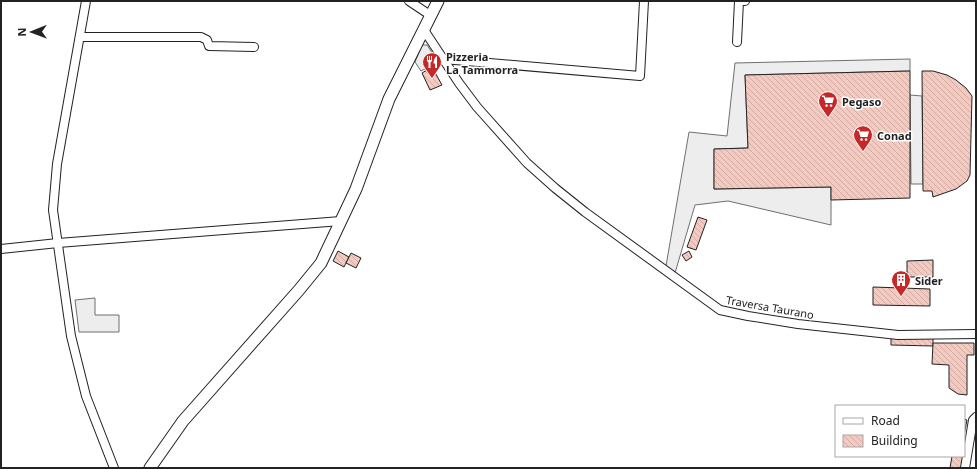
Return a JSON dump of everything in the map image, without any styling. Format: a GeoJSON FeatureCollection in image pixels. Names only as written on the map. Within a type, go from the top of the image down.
{"type":"FeatureCollection","features":[{"type":"Feature","properties":{"kind":"street"},"geometry":{"type":"LineString","coordinates":[[86,1],[57,164],[53,210],[71,336],[86,396],[114,468]]}},
{"type":"Feature","properties":{"kind":"street"},"geometry":{"type":"LineString","coordinates":[[409,1],[430,15]]}},
{"type":"Feature","properties":{"kind":"street"},"geometry":{"type":"LineString","coordinates":[[150,468],[183,421],[300,290],[319,266],[356,190],[389,99],[438,1]]}},
{"type":"Feature","properties":{"kind":"street"},"geometry":{"type":"LineString","coordinates":[[443,59],[640,76],[644,1]]}},
{"type":"Feature","properties":{"kind":"street"},"geometry":{"type":"LineString","coordinates":[[737,42],[739,1],[745,1]]}},
{"type":"Feature","properties":{"kind":"street","name":"Traversa Taurano"},"geometry":{"type":"LineString","coordinates":[[424,30],[477,107],[527,163],[555,188],[720,310],[798,324],[898,335],[976,334]]}},
{"type":"Feature","properties":{"kind":"street"},"geometry":{"type":"LineString","coordinates":[[80,37],[201,37],[207,40],[209,46],[254,47]]}},
{"type":"Feature","properties":{"kind":"street"},"geometry":{"type":"LineString","coordinates":[[1,249],[58,243],[341,221]]}},
{"type":"Feature","properties":{"kind":"street"},"geometry":{"type":"LineString","coordinates":[[965,468],[973,436],[973,420],[976,417]]}},
{"type":"Feature","properties":{"kind":"shaded area"},"geometry":{"type":"Polygon","coordinates":[[[422,45],[427,45],[438,62],[421,71],[415,62],[422,45]]]}},
{"type":"Feature","properties":{"kind":"shaded area"},"geometry":{"type":"Polygon","coordinates":[[[910,59],[910,71],[745,75],[748,148],[714,149],[714,189],[831,187],[831,225],[728,201],[695,205],[675,273],[666,266],[689,132],[727,136],[735,63],[910,59]]]}},
{"type":"Feature","properties":{"kind":"shaded area"},"geometry":{"type":"Polygon","coordinates":[[[910,95],[922,96],[923,184],[911,184],[910,95]]]}},
{"type":"Feature","properties":{"kind":"shaded area"},"geometry":{"type":"Polygon","coordinates":[[[95,298],[95,315],[119,315],[119,332],[79,332],[75,300],[95,298]]]}},
{"type":"Feature","properties":{"kind":"building","name":"Pizzeria La Tammorra"},"geometry":{"type":"Polygon","coordinates":[[[432,67],[442,85],[430,90],[422,73],[432,67]]]}},
{"type":"Feature","properties":{"kind":"building","name":"Pegaso"},"geometry":{"type":"Polygon","coordinates":[[[910,71],[910,198],[831,200],[831,187],[714,189],[714,149],[748,148],[745,75],[910,71]]]}},
{"type":"Feature","properties":{"kind":"building"},"geometry":{"type":"Polygon","coordinates":[[[922,71],[933,71],[947,75],[966,88],[972,96],[970,175],[967,181],[956,189],[933,197],[932,191],[923,191],[922,71]]]}},
{"type":"Feature","properties":{"kind":"building"},"geometry":{"type":"Polygon","coordinates":[[[698,217],[707,220],[696,250],[687,247],[698,217]]]}},
{"type":"Feature","properties":{"kind":"building"},"geometry":{"type":"Polygon","coordinates":[[[338,251],[349,257],[344,267],[333,261],[338,251]]]}},
{"type":"Feature","properties":{"kind":"building"},"geometry":{"type":"Polygon","coordinates":[[[689,251],[692,257],[686,261],[682,255],[689,251]]]}},
{"type":"Feature","properties":{"kind":"building"},"geometry":{"type":"Polygon","coordinates":[[[351,253],[361,258],[356,268],[346,263],[351,253]]]}},
{"type":"Feature","properties":{"kind":"building"},"geometry":{"type":"Polygon","coordinates":[[[933,260],[933,277],[907,277],[907,261],[933,260]]]}},
{"type":"Feature","properties":{"kind":"building","name":"Sider"},"geometry":{"type":"Polygon","coordinates":[[[873,287],[930,289],[930,306],[873,305],[873,287]]]}},
{"type":"Feature","properties":{"kind":"building"},"geometry":{"type":"Polygon","coordinates":[[[891,336],[933,338],[933,346],[891,345],[891,336]]]}},
{"type":"Feature","properties":{"kind":"building"},"geometry":{"type":"Polygon","coordinates":[[[933,343],[974,343],[974,355],[967,355],[967,395],[958,394],[949,388],[949,365],[932,364],[933,343]]]}},
{"type":"Feature","properties":{"kind":"building"},"geometry":{"type":"Polygon","coordinates":[[[965,419],[967,420],[965,430],[965,419]]]}},
{"type":"Feature","properties":{"kind":"building"},"geometry":{"type":"Polygon","coordinates":[[[952,457],[963,457],[961,468],[950,468],[952,457]]]}},
{"type":"Feature","properties":{"kind":"place","name":"Pizzeria La Tammorra"},"geometry":{"type":"Point","coordinates":[432,79]}},
{"type":"Feature","properties":{"kind":"place","name":"Pegaso"},"geometry":{"type":"Point","coordinates":[828,118]}},
{"type":"Feature","properties":{"kind":"place","name":"Conad"},"geometry":{"type":"Point","coordinates":[863,152]}},
{"type":"Feature","properties":{"kind":"place","name":"Sider"},"geometry":{"type":"Point","coordinates":[901,297]}}]}
